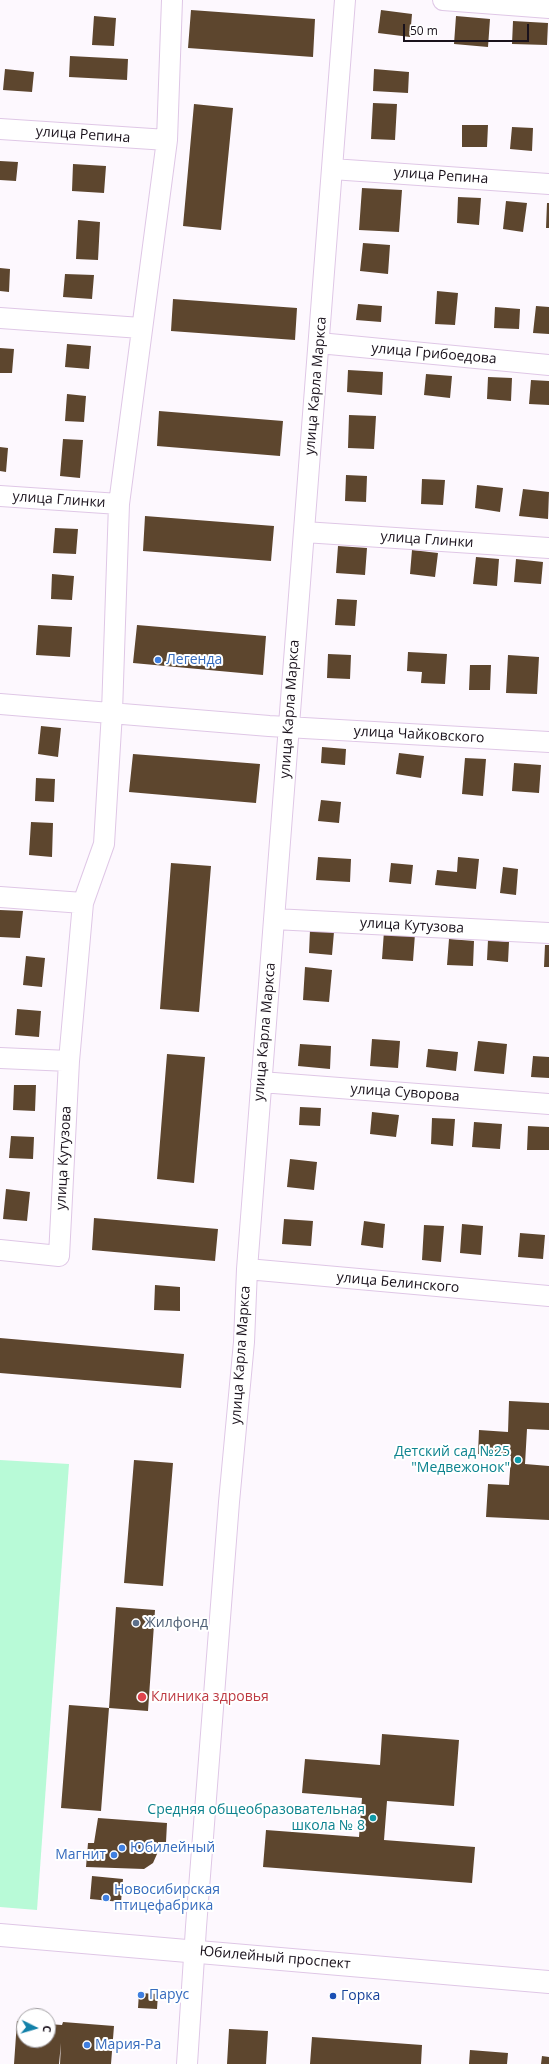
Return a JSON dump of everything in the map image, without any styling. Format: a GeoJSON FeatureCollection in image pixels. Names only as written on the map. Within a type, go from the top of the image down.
{"type":"FeatureCollection","features":[{"type":"Feature","properties":{"kind":"main road","name":"Юбилейный проспект"},"geometry":{"type":"LineString","coordinates":[[0,1935],[549,1982]]}},
{"type":"Feature","properties":{"kind":"street","name":"улица Кутузова"},"geometry":{"type":"LineString","coordinates":[[0,1250],[59,1256],[69,1060],[84,903],[104,844],[112,712],[119,504],[166,140],[172,0]]}},
{"type":"Feature","properties":{"kind":"street","name":"улица Карла Маркса"},"geometry":{"type":"LineString","coordinates":[[187,2064],[194,1951],[229,1502],[244,1342],[247,1270],[261,1082],[345,0]]}},
{"type":"Feature","properties":{"kind":"street"},"geometry":{"type":"LineString","coordinates":[[443,0],[549,8]]}},
{"type":"Feature","properties":{"kind":"street","name":"улица Репина"},"geometry":{"type":"LineString","coordinates":[[0,129],[166,140]]}},
{"type":"Feature","properties":{"kind":"street","name":"улица Репина"},"geometry":{"type":"LineString","coordinates":[[332,169],[549,184]]}},
{"type":"Feature","properties":{"kind":"street"},"geometry":{"type":"LineString","coordinates":[[0,318],[141,328]]}},
{"type":"Feature","properties":{"kind":"street","name":"улица Грибоедова"},"geometry":{"type":"LineString","coordinates":[[319,343],[549,365]]}},
{"type":"Feature","properties":{"kind":"street","name":"улица Глинки"},"geometry":{"type":"LineString","coordinates":[[0,496],[119,504]]}},
{"type":"Feature","properties":{"kind":"street","name":"улица Глинки"},"geometry":{"type":"LineString","coordinates":[[304,532],[549,548]]}},
{"type":"Feature","properties":{"kind":"street"},"geometry":{"type":"LineString","coordinates":[[0,704],[112,712]]}},
{"type":"Feature","properties":{"kind":"street","name":"улица Чайковского"},"geometry":{"type":"LineString","coordinates":[[112,712],[289,727],[549,742]]}},
{"type":"Feature","properties":{"kind":"street"},"geometry":{"type":"LineString","coordinates":[[0,897],[84,903]]}},
{"type":"Feature","properties":{"kind":"street","name":"улица Кутузова"},"geometry":{"type":"LineString","coordinates":[[274,919],[549,933]]}},
{"type":"Feature","properties":{"kind":"street"},"geometry":{"type":"LineString","coordinates":[[0,1058],[69,1060]]}},
{"type":"Feature","properties":{"kind":"street","name":"улица Суворова"},"geometry":{"type":"LineString","coordinates":[[261,1082],[549,1104]]}},
{"type":"Feature","properties":{"kind":"street","name":"улица Белинского"},"geometry":{"type":"LineString","coordinates":[[247,1270],[549,1296]]}},
{"type":"Feature","properties":{"kind":"green space"},"geometry":{"type":"Polygon","coordinates":[[[0,1460],[69,1464],[37,1910],[0,1907],[0,1460]]]}},
{"type":"Feature","properties":{"kind":"building"},"geometry":{"type":"Polygon","coordinates":[[[191,10],[315,19],[313,57],[188,48],[191,10]]]}},
{"type":"Feature","properties":{"kind":"building"},"geometry":{"type":"Polygon","coordinates":[[[381,10],[412,14],[410,37],[378,33],[381,10]]]}},
{"type":"Feature","properties":{"kind":"building"},"geometry":{"type":"Polygon","coordinates":[[[94,16],[116,18],[114,46],[92,45],[94,16]]]}},
{"type":"Feature","properties":{"kind":"building"},"geometry":{"type":"Polygon","coordinates":[[[456,16],[490,19],[488,47],[454,44],[456,16]]]}},
{"type":"Feature","properties":{"kind":"building"},"geometry":{"type":"Polygon","coordinates":[[[513,21],[548,23],[547,45],[512,44],[513,21]]]}},
{"type":"Feature","properties":{"kind":"building"},"geometry":{"type":"Polygon","coordinates":[[[70,56],[128,59],[127,80],[69,77],[70,56]]]}},
{"type":"Feature","properties":{"kind":"building"},"geometry":{"type":"Polygon","coordinates":[[[5,69],[34,72],[32,92],[3,90],[5,69]]]}},
{"type":"Feature","properties":{"kind":"building"},"geometry":{"type":"Polygon","coordinates":[[[374,69],[409,72],[408,93],[373,91],[374,69]]]}},
{"type":"Feature","properties":{"kind":"building"},"geometry":{"type":"Polygon","coordinates":[[[373,103],[397,104],[395,140],[371,139],[373,103]]]}},
{"type":"Feature","properties":{"kind":"building"},"geometry":{"type":"Polygon","coordinates":[[[194,104],[233,108],[221,230],[183,226],[194,104]]]}},
{"type":"Feature","properties":{"kind":"building"},"geometry":{"type":"Polygon","coordinates":[[[462,125],[488,125],[487,147],[462,147],[462,125]]]}},
{"type":"Feature","properties":{"kind":"building"},"geometry":{"type":"Polygon","coordinates":[[[512,127],[533,128],[532,151],[510,149],[512,127]]]}},
{"type":"Feature","properties":{"kind":"building"},"geometry":{"type":"Polygon","coordinates":[[[0,161],[18,162],[16,181],[0,180],[0,161]]]}},
{"type":"Feature","properties":{"kind":"building"},"geometry":{"type":"Polygon","coordinates":[[[73,164],[106,166],[104,193],[72,191],[73,164]]]}},
{"type":"Feature","properties":{"kind":"building"},"geometry":{"type":"Polygon","coordinates":[[[362,188],[402,190],[399,232],[359,230],[362,188]]]}},
{"type":"Feature","properties":{"kind":"building"},"geometry":{"type":"Polygon","coordinates":[[[458,197],[481,198],[479,225],[457,223],[458,197]]]}},
{"type":"Feature","properties":{"kind":"building"},"geometry":{"type":"Polygon","coordinates":[[[506,201],[527,203],[523,232],[503,229],[506,201]]]}},
{"type":"Feature","properties":{"kind":"building"},"geometry":{"type":"Polygon","coordinates":[[[547,203],[549,203],[549,228],[546,228],[547,203]]]}},
{"type":"Feature","properties":{"kind":"building"},"geometry":{"type":"Polygon","coordinates":[[[78,220],[100,222],[98,260],[76,259],[78,220]]]}},
{"type":"Feature","properties":{"kind":"building"},"geometry":{"type":"Polygon","coordinates":[[[363,243],[390,245],[388,274],[360,271],[363,243]]]}},
{"type":"Feature","properties":{"kind":"building"},"geometry":{"type":"Polygon","coordinates":[[[0,268],[10,269],[9,292],[0,291],[0,268]]]}},
{"type":"Feature","properties":{"kind":"building"},"geometry":{"type":"Polygon","coordinates":[[[65,274],[94,275],[92,299],[63,297],[65,274]]]}},
{"type":"Feature","properties":{"kind":"building"},"geometry":{"type":"Polygon","coordinates":[[[437,291],[458,293],[455,325],[435,324],[437,291]]]}},
{"type":"Feature","properties":{"kind":"building"},"geometry":{"type":"Polygon","coordinates":[[[173,299],[297,308],[295,340],[171,331],[173,299]]]}},
{"type":"Feature","properties":{"kind":"building"},"geometry":{"type":"Polygon","coordinates":[[[358,304],[382,306],[381,322],[356,320],[358,304]]]}},
{"type":"Feature","properties":{"kind":"building"},"geometry":{"type":"Polygon","coordinates":[[[536,306],[549,307],[549,334],[533,333],[536,306]]]}},
{"type":"Feature","properties":{"kind":"building"},"geometry":{"type":"Polygon","coordinates":[[[495,307],[520,309],[519,329],[494,328],[495,307]]]}},
{"type":"Feature","properties":{"kind":"building"},"geometry":{"type":"Polygon","coordinates":[[[67,344],[91,346],[89,369],[65,367],[67,344]]]}},
{"type":"Feature","properties":{"kind":"building"},"geometry":{"type":"Polygon","coordinates":[[[0,348],[14,349],[12,373],[0,373],[0,348]]]}},
{"type":"Feature","properties":{"kind":"building"},"geometry":{"type":"Polygon","coordinates":[[[348,370],[383,372],[382,395],[347,392],[348,370]]]}},
{"type":"Feature","properties":{"kind":"building"},"geometry":{"type":"Polygon","coordinates":[[[426,374],[452,376],[450,398],[424,395],[426,374]]]}},
{"type":"Feature","properties":{"kind":"building"},"geometry":{"type":"Polygon","coordinates":[[[488,377],[512,378],[511,401],[487,399],[488,377]]]}},
{"type":"Feature","properties":{"kind":"building"},"geometry":{"type":"Polygon","coordinates":[[[531,380],[549,381],[549,405],[529,404],[531,380]]]}},
{"type":"Feature","properties":{"kind":"building"},"geometry":{"type":"Polygon","coordinates":[[[67,394],[86,396],[84,422],[65,421],[67,394]]]}},
{"type":"Feature","properties":{"kind":"building"},"geometry":{"type":"Polygon","coordinates":[[[159,411],[283,421],[280,456],[157,446],[159,411]]]}},
{"type":"Feature","properties":{"kind":"building"},"geometry":{"type":"Polygon","coordinates":[[[349,415],[376,416],[374,449],[348,448],[349,415]]]}},
{"type":"Feature","properties":{"kind":"building"},"geometry":{"type":"Polygon","coordinates":[[[63,439],[83,440],[80,478],[60,476],[63,439]]]}},
{"type":"Feature","properties":{"kind":"building"},"geometry":{"type":"Polygon","coordinates":[[[0,447],[8,448],[6,472],[0,471],[0,447]]]}},
{"type":"Feature","properties":{"kind":"building"},"geometry":{"type":"Polygon","coordinates":[[[346,475],[367,476],[366,502],[345,501],[346,475]]]}},
{"type":"Feature","properties":{"kind":"building"},"geometry":{"type":"Polygon","coordinates":[[[422,479],[445,480],[443,505],[421,504],[422,479]]]}},
{"type":"Feature","properties":{"kind":"building"},"geometry":{"type":"Polygon","coordinates":[[[477,485],[503,488],[500,512],[475,508],[477,485]]]}},
{"type":"Feature","properties":{"kind":"building"},"geometry":{"type":"Polygon","coordinates":[[[523,489],[549,492],[548,519],[519,516],[523,489]]]}},
{"type":"Feature","properties":{"kind":"building"},"geometry":{"type":"Polygon","coordinates":[[[145,516],[274,526],[271,561],[143,551],[145,516]]]}},
{"type":"Feature","properties":{"kind":"building"},"geometry":{"type":"Polygon","coordinates":[[[55,528],[78,529],[76,554],[53,553],[55,528]]]}},
{"type":"Feature","properties":{"kind":"building"},"geometry":{"type":"Polygon","coordinates":[[[338,546],[367,548],[365,575],[336,573],[338,546]]]}},
{"type":"Feature","properties":{"kind":"building"},"geometry":{"type":"Polygon","coordinates":[[[412,550],[438,553],[435,577],[410,574],[412,550]]]}},
{"type":"Feature","properties":{"kind":"building"},"geometry":{"type":"Polygon","coordinates":[[[476,557],[499,559],[497,586],[473,584],[476,557]]]}},
{"type":"Feature","properties":{"kind":"building"},"geometry":{"type":"Polygon","coordinates":[[[516,559],[543,562],[541,584],[514,582],[516,559]]]}},
{"type":"Feature","properties":{"kind":"building"},"geometry":{"type":"Polygon","coordinates":[[[52,574],[74,576],[72,600],[51,599],[52,574]]]}},
{"type":"Feature","properties":{"kind":"building"},"geometry":{"type":"Polygon","coordinates":[[[337,599],[357,600],[355,626],[335,625],[337,599]]]}},
{"type":"Feature","properties":{"kind":"building"},"geometry":{"type":"Polygon","coordinates":[[[38,625],[72,627],[70,657],[36,655],[38,625]]]}},
{"type":"Feature","properties":{"kind":"building"},"geometry":{"type":"Polygon","coordinates":[[[137,625],[266,636],[263,675],[133,663],[137,625]]]}},
{"type":"Feature","properties":{"kind":"building"},"geometry":{"type":"Polygon","coordinates":[[[408,652],[447,654],[445,684],[421,683],[422,672],[407,671],[408,652]]]}},
{"type":"Feature","properties":{"kind":"building"},"geometry":{"type":"Polygon","coordinates":[[[328,654],[351,655],[350,679],[327,678],[328,654]]]}},
{"type":"Feature","properties":{"kind":"building"},"geometry":{"type":"Polygon","coordinates":[[[508,655],[539,657],[537,694],[506,693],[508,655]]]}},
{"type":"Feature","properties":{"kind":"building"},"geometry":{"type":"Polygon","coordinates":[[[470,665],[491,665],[490,690],[469,690],[470,665]]]}},
{"type":"Feature","properties":{"kind":"building"},"geometry":{"type":"Polygon","coordinates":[[[41,726],[61,728],[58,757],[38,754],[41,726]]]}},
{"type":"Feature","properties":{"kind":"building"},"geometry":{"type":"Polygon","coordinates":[[[322,747],[346,749],[345,765],[321,763],[322,747]]]}},
{"type":"Feature","properties":{"kind":"building"},"geometry":{"type":"Polygon","coordinates":[[[399,753],[424,756],[421,778],[396,774],[399,753]]]}},
{"type":"Feature","properties":{"kind":"building"},"geometry":{"type":"Polygon","coordinates":[[[133,754],[260,764],[256,803],[129,792],[133,754]]]}},
{"type":"Feature","properties":{"kind":"building"},"geometry":{"type":"Polygon","coordinates":[[[465,758],[486,759],[483,796],[462,794],[465,758]]]}},
{"type":"Feature","properties":{"kind":"building"},"geometry":{"type":"Polygon","coordinates":[[[514,763],[541,765],[539,793],[512,791],[514,763]]]}},
{"type":"Feature","properties":{"kind":"building"},"geometry":{"type":"Polygon","coordinates":[[[36,778],[55,779],[54,802],[35,801],[36,778]]]}},
{"type":"Feature","properties":{"kind":"building"},"geometry":{"type":"Polygon","coordinates":[[[321,800],[341,802],[339,823],[318,821],[321,800]]]}},
{"type":"Feature","properties":{"kind":"building"},"geometry":{"type":"Polygon","coordinates":[[[31,822],[53,823],[52,857],[29,855],[31,822]]]}},
{"type":"Feature","properties":{"kind":"building"},"geometry":{"type":"Polygon","coordinates":[[[318,857],[351,859],[350,882],[316,880],[318,857]]]}},
{"type":"Feature","properties":{"kind":"building"},"geometry":{"type":"Polygon","coordinates":[[[458,857],[479,859],[476,889],[435,885],[437,870],[457,872],[458,857]]]}},
{"type":"Feature","properties":{"kind":"building"},"geometry":{"type":"Polygon","coordinates":[[[171,863],[211,866],[199,1012],[160,1009],[171,863]]]}},
{"type":"Feature","properties":{"kind":"building"},"geometry":{"type":"Polygon","coordinates":[[[391,863],[413,865],[411,884],[389,882],[391,863]]]}},
{"type":"Feature","properties":{"kind":"building"},"geometry":{"type":"Polygon","coordinates":[[[503,867],[518,869],[516,895],[500,893],[503,867]]]}},
{"type":"Feature","properties":{"kind":"building"},"geometry":{"type":"Polygon","coordinates":[[[0,910],[23,911],[20,938],[0,937],[0,910]]]}},
{"type":"Feature","properties":{"kind":"building"},"geometry":{"type":"Polygon","coordinates":[[[310,930],[334,932],[332,955],[309,953],[310,930]]]}},
{"type":"Feature","properties":{"kind":"building"},"geometry":{"type":"Polygon","coordinates":[[[384,931],[415,934],[413,961],[382,959],[384,931]]]}},
{"type":"Feature","properties":{"kind":"building"},"geometry":{"type":"Polygon","coordinates":[[[449,939],[474,941],[473,966],[447,965],[449,939]]]}},
{"type":"Feature","properties":{"kind":"building"},"geometry":{"type":"Polygon","coordinates":[[[488,940],[509,942],[508,962],[487,960],[488,940]]]}},
{"type":"Feature","properties":{"kind":"building"},"geometry":{"type":"Polygon","coordinates":[[[545,945],[549,945],[549,967],[544,967],[545,945]]]}},
{"type":"Feature","properties":{"kind":"building"},"geometry":{"type":"Polygon","coordinates":[[[26,956],[45,958],[42,987],[23,985],[26,956]]]}},
{"type":"Feature","properties":{"kind":"building"},"geometry":{"type":"Polygon","coordinates":[[[305,967],[332,970],[329,1002],[303,1000],[305,967]]]}},
{"type":"Feature","properties":{"kind":"building"},"geometry":{"type":"Polygon","coordinates":[[[17,1009],[41,1011],[39,1037],[15,1035],[17,1009]]]}},
{"type":"Feature","properties":{"kind":"building"},"geometry":{"type":"Polygon","coordinates":[[[372,1039],[400,1041],[398,1068],[370,1066],[372,1039]]]}},
{"type":"Feature","properties":{"kind":"building"},"geometry":{"type":"Polygon","coordinates":[[[478,1041],[507,1044],[504,1074],[474,1071],[478,1041]]]}},
{"type":"Feature","properties":{"kind":"building"},"geometry":{"type":"Polygon","coordinates":[[[300,1044],[331,1046],[330,1069],[298,1066],[300,1044]]]}},
{"type":"Feature","properties":{"kind":"building"},"geometry":{"type":"Polygon","coordinates":[[[428,1049],[458,1052],[456,1071],[426,1067],[428,1049]]]}},
{"type":"Feature","properties":{"kind":"building"},"geometry":{"type":"Polygon","coordinates":[[[167,1054],[205,1057],[194,1183],[157,1179],[167,1054]]]}},
{"type":"Feature","properties":{"kind":"building"},"geometry":{"type":"Polygon","coordinates":[[[533,1056],[549,1057],[549,1078],[531,1077],[533,1056]]]}},
{"type":"Feature","properties":{"kind":"building"},"geometry":{"type":"Polygon","coordinates":[[[14,1085],[36,1085],[35,1111],[13,1110],[14,1085]]]}},
{"type":"Feature","properties":{"kind":"building"},"geometry":{"type":"Polygon","coordinates":[[[300,1107],[321,1108],[320,1126],[299,1125],[300,1107]]]}},
{"type":"Feature","properties":{"kind":"building"},"geometry":{"type":"Polygon","coordinates":[[[372,1112],[399,1115],[396,1137],[370,1134],[372,1112]]]}},
{"type":"Feature","properties":{"kind":"building"},"geometry":{"type":"Polygon","coordinates":[[[432,1118],[455,1119],[453,1146],[431,1144],[432,1118]]]}},
{"type":"Feature","properties":{"kind":"building"},"geometry":{"type":"Polygon","coordinates":[[[474,1122],[502,1124],[500,1149],[472,1147],[474,1122]]]}},
{"type":"Feature","properties":{"kind":"building"},"geometry":{"type":"Polygon","coordinates":[[[528,1126],[549,1127],[549,1150],[527,1150],[528,1126]]]}},
{"type":"Feature","properties":{"kind":"building"},"geometry":{"type":"Polygon","coordinates":[[[11,1136],[34,1137],[33,1159],[9,1158],[11,1136]]]}},
{"type":"Feature","properties":{"kind":"building"},"geometry":{"type":"Polygon","coordinates":[[[290,1159],[317,1162],[314,1190],[287,1187],[290,1159]]]}},
{"type":"Feature","properties":{"kind":"building"},"geometry":{"type":"Polygon","coordinates":[[[6,1189],[30,1192],[27,1221],[3,1219],[6,1189]]]}},
{"type":"Feature","properties":{"kind":"building"},"geometry":{"type":"Polygon","coordinates":[[[94,1218],[218,1229],[215,1261],[92,1250],[94,1218]]]}},
{"type":"Feature","properties":{"kind":"building"},"geometry":{"type":"Polygon","coordinates":[[[284,1219],[313,1221],[311,1246],[282,1244],[284,1219]]]}},
{"type":"Feature","properties":{"kind":"building"},"geometry":{"type":"Polygon","coordinates":[[[364,1221],[385,1224],[383,1248],[361,1245],[364,1221]]]}},
{"type":"Feature","properties":{"kind":"building"},"geometry":{"type":"Polygon","coordinates":[[[462,1224],[483,1226],[481,1255],[460,1253],[462,1224]]]}},
{"type":"Feature","properties":{"kind":"building"},"geometry":{"type":"Polygon","coordinates":[[[424,1225],[444,1226],[441,1262],[422,1260],[424,1225]]]}},
{"type":"Feature","properties":{"kind":"building"},"geometry":{"type":"Polygon","coordinates":[[[520,1233],[545,1235],[543,1259],[518,1257],[520,1233]]]}},
{"type":"Feature","properties":{"kind":"building"},"geometry":{"type":"Polygon","coordinates":[[[155,1285],[180,1287],[180,1311],[154,1310],[155,1285]]]}},
{"type":"Feature","properties":{"kind":"building"},"geometry":{"type":"Polygon","coordinates":[[[0,1338],[184,1354],[181,1388],[0,1373],[0,1338]]]}},
{"type":"Feature","properties":{"kind":"building","name":"Детский сад №25 \"Медвежонок\""},"geometry":{"type":"Polygon","coordinates":[[[509,1401],[549,1403],[549,1430],[527,1429],[525,1464],[549,1466],[549,1520],[486,1517],[488,1484],[509,1485],[511,1456],[478,1454],[479,1430],[508,1432],[509,1401]]]}},
{"type":"Feature","properties":{"kind":"building"},"geometry":{"type":"Polygon","coordinates":[[[134,1460],[173,1463],[163,1586],[124,1583],[134,1460]]]}},
{"type":"Feature","properties":{"kind":"building"},"geometry":{"type":"Polygon","coordinates":[[[116,1607],[155,1610],[148,1711],[109,1708],[116,1607]]]}},
{"type":"Feature","properties":{"kind":"building"},"geometry":{"type":"Polygon","coordinates":[[[69,1705],[109,1708],[101,1811],[61,1808],[69,1705]]]}},
{"type":"Feature","properties":{"kind":"building","name":"Средняя общеобразовательная школа № 8"},"geometry":{"type":"Polygon","coordinates":[[[382,1734],[459,1740],[454,1806],[387,1801],[384,1840],[475,1847],[472,1883],[263,1867],[266,1830],[359,1837],[362,1798],[302,1793],[305,1759],[380,1765],[382,1734]]]}},
{"type":"Feature","properties":{"kind":"building","name":"Юбилейный"},"geometry":{"type":"Polygon","coordinates":[[[98,1818],[167,1823],[166,1842],[158,1842],[157,1854],[153,1863],[144,1869],[86,1867],[88,1843],[94,1843],[98,1818]]]}},
{"type":"Feature","properties":{"kind":"building"},"geometry":{"type":"Polygon","coordinates":[[[92,1876],[123,1879],[121,1902],[90,1899],[92,1876]]]}},
{"type":"Feature","properties":{"kind":"building"},"geometry":{"type":"Polygon","coordinates":[[[139,1993],[158,1994],[157,2009],[138,2008],[139,1993]]]}},
{"type":"Feature","properties":{"kind":"building","name":"Мария-Ра"},"geometry":{"type":"Polygon","coordinates":[[[63,2022],[114,2026],[111,2064],[60,2064],[61,2043],[59,2064],[14,2064],[16,2035],[16,2048],[56,2048],[56,2025],[62,2025],[63,2022]]]}},
{"type":"Feature","properties":{"kind":"building"},"geometry":{"type":"Polygon","coordinates":[[[229,2029],[268,2031],[266,2064],[227,2064],[229,2029]]]}},
{"type":"Feature","properties":{"kind":"building"},"geometry":{"type":"Polygon","coordinates":[[[312,2037],[422,2045],[421,2064],[310,2064],[312,2037]]]}},
{"type":"Feature","properties":{"kind":"building"},"geometry":{"type":"Polygon","coordinates":[[[470,2050],[508,2053],[507,2064],[469,2064],[470,2050]]]}},
{"type":"Feature","properties":{"kind":"building"},"geometry":{"type":"Polygon","coordinates":[[[542,2056],[549,2057],[549,2064],[541,2064],[542,2056]]]}},
{"type":"Feature","properties":{"kind":"place","name":"Легенда"},"geometry":{"type":"Point","coordinates":[158,660]}},
{"type":"Feature","properties":{"kind":"place","name":"Детский сад №25 \"Медвежонок\""},"geometry":{"type":"Point","coordinates":[518,1460]}},
{"type":"Feature","properties":{"kind":"place","name":"Жилфонд"},"geometry":{"type":"Point","coordinates":[136,1623]}},
{"type":"Feature","properties":{"kind":"place","name":"Клиника здровья"},"geometry":{"type":"Point","coordinates":[142,1697]}},
{"type":"Feature","properties":{"kind":"place","name":"Средняя общеобразовательная школа № 8"},"geometry":{"type":"Point","coordinates":[373,1818]}},
{"type":"Feature","properties":{"kind":"place","name":"Юбилейный"},"geometry":{"type":"Point","coordinates":[122,1848]}},
{"type":"Feature","properties":{"kind":"place","name":"Магнит"},"geometry":{"type":"Point","coordinates":[114,1855]}},
{"type":"Feature","properties":{"kind":"place","name":"Новосибирская птицефабрика"},"geometry":{"type":"Point","coordinates":[106,1898]}},
{"type":"Feature","properties":{"kind":"place","name":"Парус"},"geometry":{"type":"Point","coordinates":[141,1995]}},
{"type":"Feature","properties":{"kind":"place","name":"Горка"},"geometry":{"type":"Point","coordinates":[333,1996]}},
{"type":"Feature","properties":{"kind":"place","name":"Мария-Ра"},"geometry":{"type":"Point","coordinates":[87,2045]}}]}
